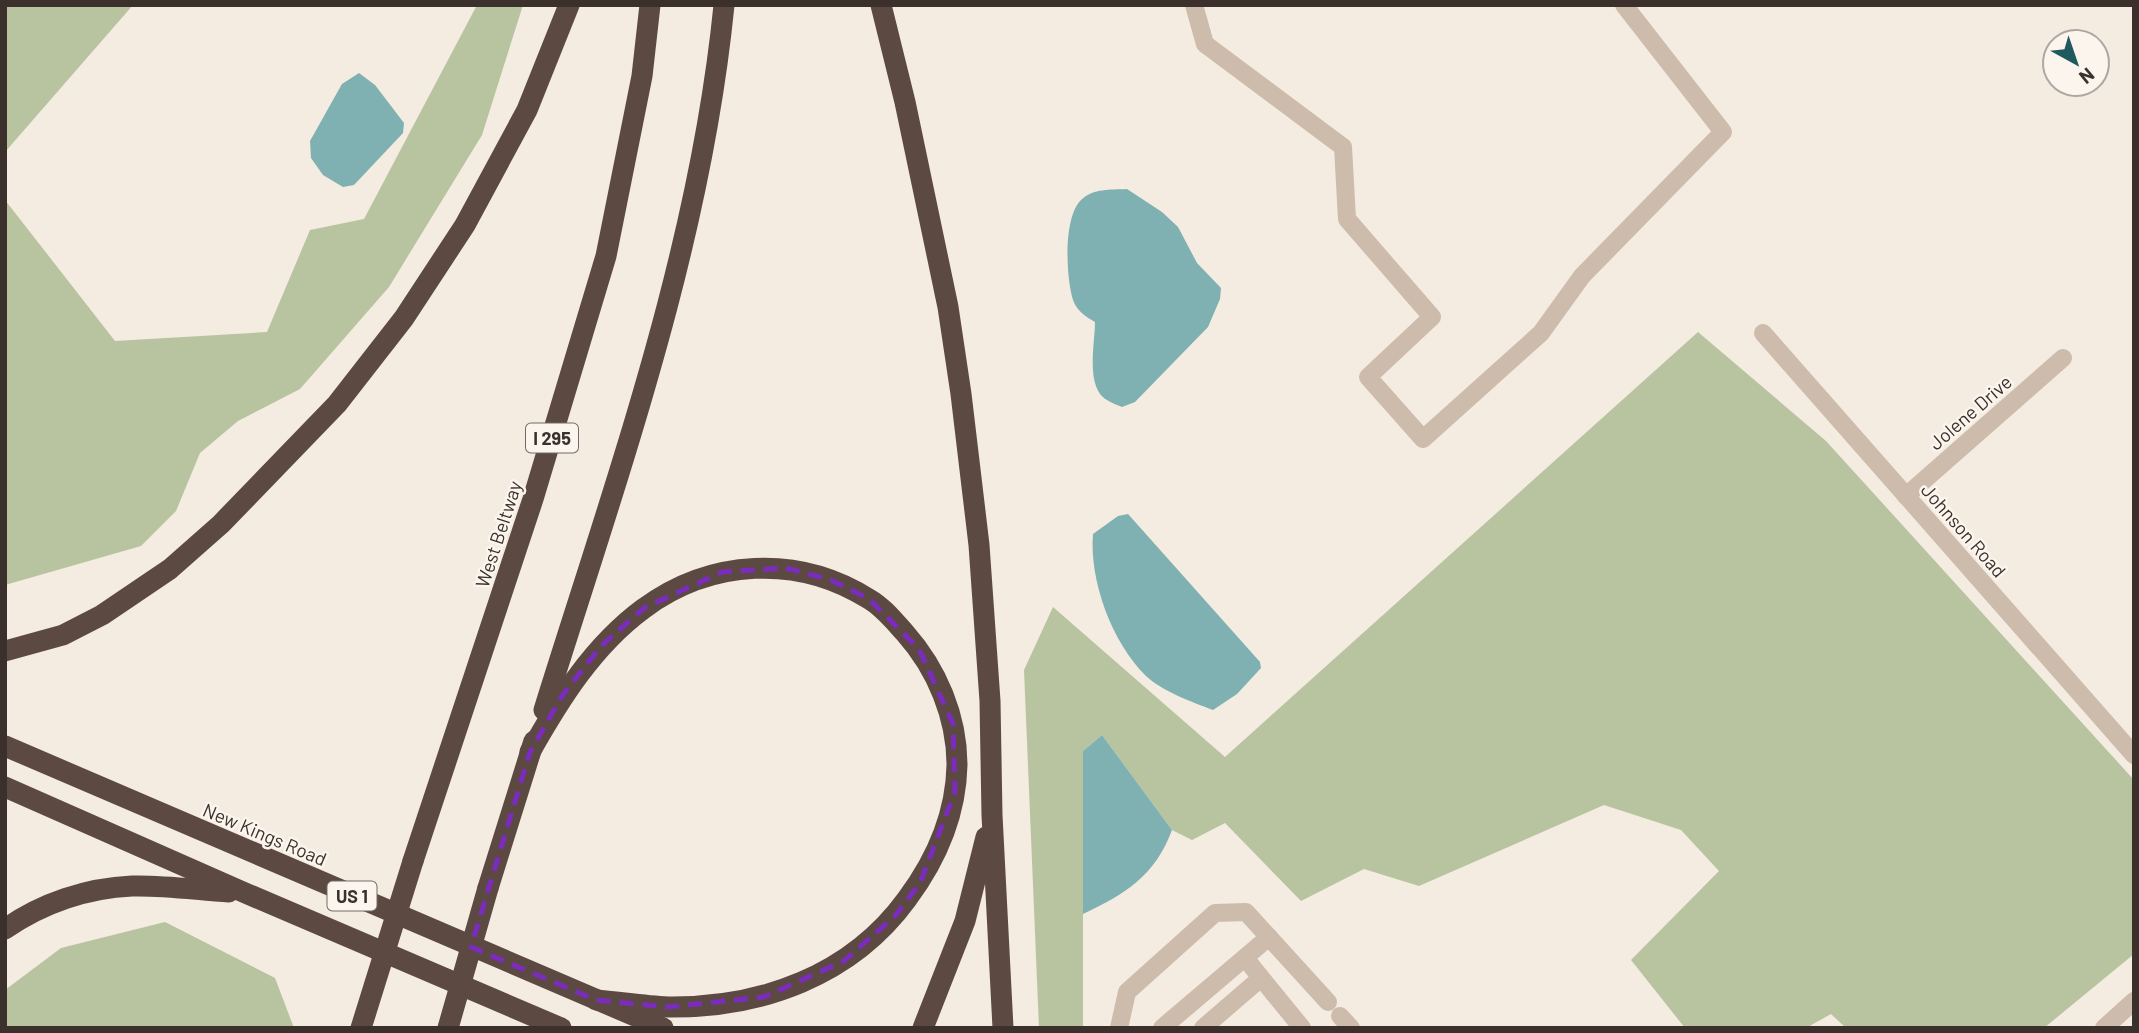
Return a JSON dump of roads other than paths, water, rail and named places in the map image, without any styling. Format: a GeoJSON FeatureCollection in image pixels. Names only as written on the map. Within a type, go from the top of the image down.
{"type":"FeatureCollection","features":[{"type":"Feature","properties":{"kind":"highway"},"geometry":{"type":"LineString","coordinates":[[5,651],[63,635],[102,615],[170,569],[221,524],[337,404],[404,317],[465,225],[527,110],[569,5]]}},
{"type":"Feature","properties":{"kind":"highway","name":"West Beltway"},"geometry":{"type":"LineString","coordinates":[[361,1028],[533,499],[606,256],[642,76],[650,5]]}},
{"type":"Feature","properties":{"kind":"highway"},"geometry":{"type":"LineString","coordinates":[[448,1028],[488,888],[629,439],[671,295],[718,66],[724,5]]}},
{"type":"Feature","properties":{"kind":"highway"},"geometry":{"type":"LineString","coordinates":[[881,5],[905,102],[946,294],[961,394],[979,545],[990,701],[992,815],[1003,1028]]}},
{"type":"Feature","properties":{"kind":"highway"},"geometry":{"type":"LineString","coordinates":[[530,752],[562,696],[601,646],[644,608],[685,585],[722,572],[749,567],[786,568],[831,580],[869,599],[885,611],[919,649],[938,681],[953,724],[957,763],[955,792],[940,843],[920,883],[872,941],[844,961],[801,984],[764,997],[725,1004],[667,1007],[596,1000]]}},
{"type":"Feature","properties":{"kind":"highway","name":"New Kings Road"},"geometry":{"type":"LineString","coordinates":[[8,749],[663,1028]]}},
{"type":"Feature","properties":{"kind":"highway","name":"US 1"},"geometry":{"type":"LineString","coordinates":[[5,787],[561,1028]]}},
{"type":"Feature","properties":{"kind":"highway"},"geometry":{"type":"LineString","coordinates":[[923,1028],[965,921],[992,815]]}},
{"type":"Feature","properties":{"kind":"highway"},"geometry":{"type":"LineString","coordinates":[[5,929],[26,914],[73,895],[131,886],[243,892]]}},
{"type":"Feature","properties":{"kind":"street"},"geometry":{"type":"LineString","coordinates":[[1194,5],[1205,44],[1343,147],[1347,219],[1432,317],[1368,376],[1423,439],[1541,333],[1582,275],[1723,132],[1624,5]]}},
{"type":"Feature","properties":{"kind":"street","name":"Johnson Road"},"geometry":{"type":"LineString","coordinates":[[1763,333],[2134,755]]}},
{"type":"Feature","properties":{"kind":"street","name":"Jolene Drive"},"geometry":{"type":"LineString","coordinates":[[1906,496],[2063,358]]}},
{"type":"Feature","properties":{"kind":"street"},"geometry":{"type":"LineString","coordinates":[[1119,1028],[1127,992],[1215,913],[1246,912],[1339,1015]]}},
{"type":"Feature","properties":{"kind":"street"},"geometry":{"type":"LineString","coordinates":[[1162,1028],[1269,937]]}},
{"type":"Feature","properties":{"kind":"street"},"geometry":{"type":"LineString","coordinates":[[1245,958],[1302,1028]]}},
{"type":"Feature","properties":{"kind":"street"},"geometry":{"type":"LineString","coordinates":[[1203,1028],[1261,978]]}},
{"type":"Feature","properties":{"kind":"street"},"geometry":{"type":"LineString","coordinates":[[2104,1028],[2134,1001]]}},
{"type":"Feature","properties":{"kind":"street"},"geometry":{"type":"LineString","coordinates":[[1181,1012],[1195,1028]]}},
{"type":"Feature","properties":{"kind":"water"},"geometry":{"type":"Polygon","coordinates":[[[359,73],[375,85],[404,123],[403,133],[354,185],[343,187],[323,175],[311,158],[310,141],[342,84],[359,73]]]}},
{"type":"Feature","properties":{"kind":"water"},"geometry":{"type":"Polygon","coordinates":[[[1127,189],[1162,212],[1178,227],[1197,263],[1221,288],[1220,299],[1208,327],[1135,402],[1122,407],[1107,400],[1096,385],[1093,364],[1095,322],[1079,310],[1073,300],[1068,248],[1071,220],[1081,200],[1097,192],[1127,189]]]}},
{"type":"Feature","properties":{"kind":"water"},"geometry":{"type":"Polygon","coordinates":[[[1128,514],[1260,662],[1261,668],[1237,694],[1213,710],[1160,687],[1146,676],[1113,629],[1095,571],[1093,534],[1118,516],[1128,514]]]}},
{"type":"Feature","properties":{"kind":"water"},"geometry":{"type":"Polygon","coordinates":[[[1102,735],[1172,830],[1157,860],[1137,882],[1083,914],[1083,751],[1102,735]]]}}]}
